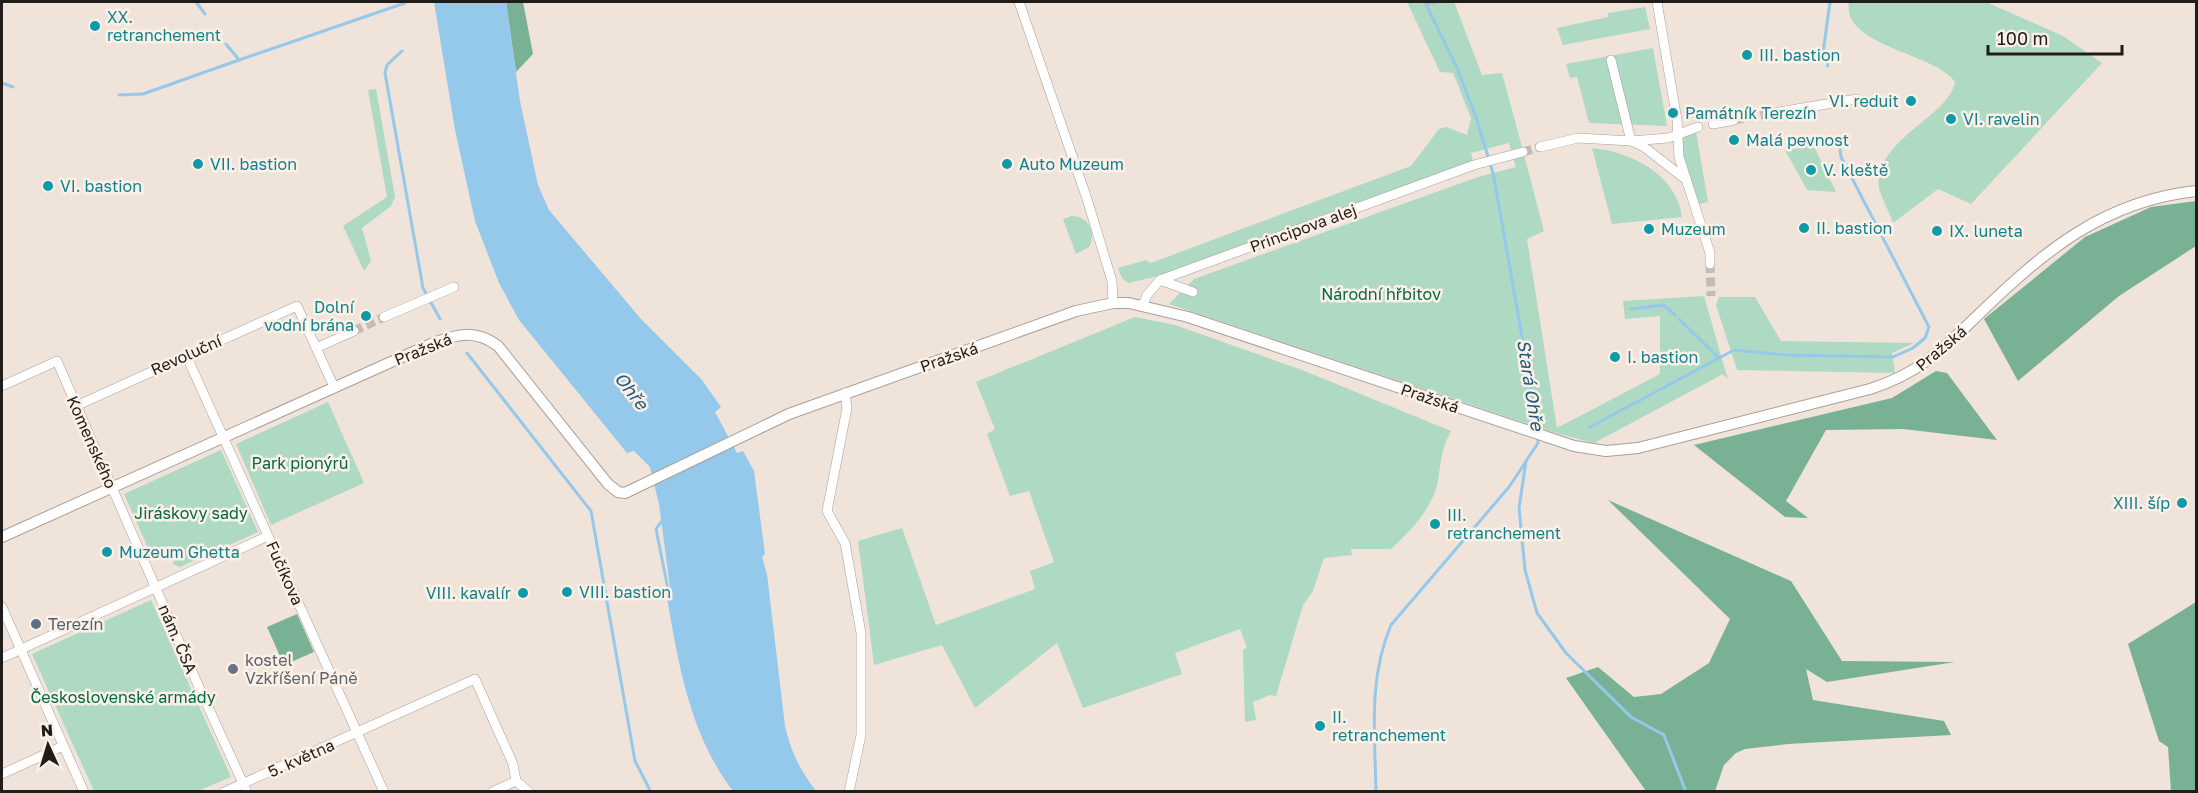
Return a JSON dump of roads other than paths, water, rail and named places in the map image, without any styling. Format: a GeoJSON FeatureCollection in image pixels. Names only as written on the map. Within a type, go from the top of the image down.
{"type":"FeatureCollection","features":[{"type":"Feature","properties":{"kind":"main road","name":"Pražská"},"geometry":{"type":"LineString","coordinates":[[2,537],[334,387],[442,340],[467,333],[480,335],[498,346],[608,484],[618,492],[630,493],[637,490],[740,436],[845,393],[1076,311],[1113,303],[1143,305],[1232,331],[1590,450],[1638,448],[1870,389],[1918,369],[1943,349],[2019,276],[2074,233],[2111,213],[2144,201],[2196,191]]}},
{"type":"Feature","properties":{"kind":"street"},"geometry":{"type":"LineString","coordinates":[[1019,2],[1087,199],[1112,281],[1113,303]]}},
{"type":"Feature","properties":{"kind":"street"},"geometry":{"type":"LineString","coordinates":[[1657,2],[1676,109],[1677,136],[1684,179],[1697,211],[1710,264]]}},
{"type":"Feature","properties":{"kind":"street"},"geometry":{"type":"LineString","coordinates":[[1611,60],[1631,141]]}},
{"type":"Feature","properties":{"kind":"street"},"geometry":{"type":"LineString","coordinates":[[1767,114],[1857,99]]}},
{"type":"Feature","properties":{"kind":"street"},"geometry":{"type":"LineString","coordinates":[[1713,124],[1734,120]]}},
{"type":"Feature","properties":{"kind":"street"},"geometry":{"type":"LineString","coordinates":[[1540,147],[1578,138],[1631,141],[1677,136],[1698,128]]}},
{"type":"Feature","properties":{"kind":"street"},"geometry":{"type":"LineString","coordinates":[[1631,141],[1644,147],[1684,179]]}},
{"type":"Feature","properties":{"kind":"street","name":"Principova alej"},"geometry":{"type":"LineString","coordinates":[[1160,280],[1474,165],[1523,152]]}},
{"type":"Feature","properties":{"kind":"street"},"geometry":{"type":"LineString","coordinates":[[1143,305],[1147,295],[1160,280],[1193,292]]}},
{"type":"Feature","properties":{"kind":"street"},"geometry":{"type":"LineString","coordinates":[[384,317],[454,286]]}},
{"type":"Feature","properties":{"kind":"street","name":"Revoluční"},"geometry":{"type":"LineString","coordinates":[[76,406],[297,306],[316,348]]}},
{"type":"Feature","properties":{"kind":"street"},"geometry":{"type":"LineString","coordinates":[[334,387],[316,348],[354,330]]}},
{"type":"Feature","properties":{"kind":"street","name":"Fučíkova"},"geometry":{"type":"LineString","coordinates":[[186,355],[384,792]]}},
{"type":"Feature","properties":{"kind":"street","name":"Komenského"},"geometry":{"type":"LineString","coordinates":[[2,386],[57,362],[156,588]]}},
{"type":"Feature","properties":{"kind":"street"},"geometry":{"type":"LineString","coordinates":[[845,393],[847,408],[827,511],[845,543],[861,633],[861,735],[849,792]]}},
{"type":"Feature","properties":{"kind":"street"},"geometry":{"type":"LineString","coordinates":[[156,588],[268,536]]}},
{"type":"Feature","properties":{"kind":"street","name":"nám. ČSA"},"geometry":{"type":"LineString","coordinates":[[2,658],[156,588],[245,787]]}},
{"type":"Feature","properties":{"kind":"street"},"geometry":{"type":"LineString","coordinates":[[2,607],[84,792]]}},
{"type":"Feature","properties":{"kind":"street","name":"5. května"},"geometry":{"type":"LineString","coordinates":[[245,787],[357,732],[475,679],[513,764],[516,781]]}},
{"type":"Feature","properties":{"kind":"street"},"geometry":{"type":"LineString","coordinates":[[2,774],[63,746]]}},
{"type":"Feature","properties":{"kind":"street"},"geometry":{"type":"LineString","coordinates":[[492,792],[516,781],[529,792]]}},
{"type":"Feature","properties":{"kind":"street"},"geometry":{"type":"LineString","coordinates":[[224,792],[245,787]]}},
{"type":"Feature","properties":{"kind":"water","name":"Ohře"},"geometry":{"type":"Polygon","coordinates":[[[434,2],[506,2],[520,101],[538,185],[549,210],[641,319],[702,380],[721,407],[715,412],[737,453],[743,451],[754,471],[765,554],[762,557],[767,574],[785,726],[797,760],[816,791],[733,791],[706,746],[688,696],[675,644],[666,592],[670,587],[659,504],[650,467],[634,451],[627,453],[519,320],[499,283],[475,221],[455,130],[434,2]]]}},
{"type":"Feature","properties":{"kind":"waterway"},"geometry":{"type":"LineString","coordinates":[[196,2],[205,14]]}},
{"type":"Feature","properties":{"kind":"waterway","name":"Stará Ohře"},"geometry":{"type":"LineString","coordinates":[[1425,2],[1457,68],[1476,117],[1493,173],[1538,427],[1538,443],[1526,461],[1519,508],[1525,570],[1537,613],[1566,653],[1631,717],[1664,735],[1686,792]]}},
{"type":"Feature","properties":{"kind":"waterway"},"geometry":{"type":"LineString","coordinates":[[1426,4],[1436,2]]}},
{"type":"Feature","properties":{"kind":"waterway"},"geometry":{"type":"LineString","coordinates":[[1828,66],[1823,53],[1830,2]]}},
{"type":"Feature","properties":{"kind":"waterway"},"geometry":{"type":"LineString","coordinates":[[226,44],[239,60],[405,3]]}},
{"type":"Feature","properties":{"kind":"waterway"},"geometry":{"type":"LineString","coordinates":[[402,51],[387,65],[385,73],[423,288],[440,319]]}},
{"type":"Feature","properties":{"kind":"waterway"},"geometry":{"type":"LineString","coordinates":[[119,95],[143,94],[239,60]]}},
{"type":"Feature","properties":{"kind":"waterway"},"geometry":{"type":"LineString","coordinates":[[2,83],[13,87]]}},
{"type":"Feature","properties":{"kind":"waterway"},"geometry":{"type":"LineString","coordinates":[[1590,427],[1734,350],[1785,355],[1893,357],[1913,348],[1925,338],[1929,327],[1841,157],[1839,142]]}},
{"type":"Feature","properties":{"kind":"waterway"},"geometry":{"type":"LineString","coordinates":[[1631,309],[1664,305],[1675,315]]}},
{"type":"Feature","properties":{"kind":"waterway"},"geometry":{"type":"LineString","coordinates":[[1679,319],[1718,357]]}},
{"type":"Feature","properties":{"kind":"waterway"},"geometry":{"type":"LineString","coordinates":[[467,353],[591,511],[635,761],[651,792]]}},
{"type":"Feature","properties":{"kind":"waterway"},"geometry":{"type":"LineString","coordinates":[[1376,792],[1374,707],[1379,666],[1391,625],[1509,487],[1525,463]]}},
{"type":"Feature","properties":{"kind":"waterway"},"geometry":{"type":"LineString","coordinates":[[661,522],[656,529],[668,589]]}},
{"type":"Feature","properties":{"kind":"tunnel"},"geometry":{"type":"LineString","coordinates":[[1734,120],[1767,114]]}},
{"type":"Feature","properties":{"kind":"tunnel"},"geometry":{"type":"LineString","coordinates":[[1523,152],[1540,147]]}},
{"type":"Feature","properties":{"kind":"tunnel"},"geometry":{"type":"LineString","coordinates":[[1710,264],[1711,296]]}},
{"type":"Feature","properties":{"kind":"tunnel"},"geometry":{"type":"LineString","coordinates":[[354,331],[384,317]]}},
{"type":"Feature","properties":{"kind":"place","name":"XX. retranchement"},"geometry":{"type":"Point","coordinates":[95,26]}},
{"type":"Feature","properties":{"kind":"place","name":"III. bastion"},"geometry":{"type":"Point","coordinates":[1747,55]}},
{"type":"Feature","properties":{"kind":"place","name":"VI. reduit"},"geometry":{"type":"Point","coordinates":[1911,101]}},
{"type":"Feature","properties":{"kind":"place","name":"Památník Terezín"},"geometry":{"type":"Point","coordinates":[1673,113]}},
{"type":"Feature","properties":{"kind":"place","name":"VI. ravelin"},"geometry":{"type":"Point","coordinates":[1951,119]}},
{"type":"Feature","properties":{"kind":"place","name":"Malá pevnost"},"geometry":{"type":"Point","coordinates":[1734,140]}},
{"type":"Feature","properties":{"kind":"place","name":"VII. bastion"},"geometry":{"type":"Point","coordinates":[198,164]}},
{"type":"Feature","properties":{"kind":"place","name":"Auto Muzeum"},"geometry":{"type":"Point","coordinates":[1007,164]}},
{"type":"Feature","properties":{"kind":"place","name":"V. kleště"},"geometry":{"type":"Point","coordinates":[1811,170]}},
{"type":"Feature","properties":{"kind":"place","name":"VI. bastion"},"geometry":{"type":"Point","coordinates":[48,186]}},
{"type":"Feature","properties":{"kind":"place","name":"II. bastion"},"geometry":{"type":"Point","coordinates":[1804,228]}},
{"type":"Feature","properties":{"kind":"place","name":"Muzeum"},"geometry":{"type":"Point","coordinates":[1649,229]}},
{"type":"Feature","properties":{"kind":"place","name":"IX. luneta"},"geometry":{"type":"Point","coordinates":[1937,231]}},
{"type":"Feature","properties":{"kind":"place","name":"Dolní vodní brána"},"geometry":{"type":"Point","coordinates":[366,316]}},
{"type":"Feature","properties":{"kind":"place","name":"I. bastion"},"geometry":{"type":"Point","coordinates":[1615,357]}},
{"type":"Feature","properties":{"kind":"place","name":"XIII. šíp"},"geometry":{"type":"Point","coordinates":[2182,503]}},
{"type":"Feature","properties":{"kind":"place","name":"III. retranchement"},"geometry":{"type":"Point","coordinates":[1435,524]}},
{"type":"Feature","properties":{"kind":"place","name":"Muzeum Ghetta"},"geometry":{"type":"Point","coordinates":[107,552]}},
{"type":"Feature","properties":{"kind":"place","name":"VIII. bastion"},"geometry":{"type":"Point","coordinates":[567,592]}},
{"type":"Feature","properties":{"kind":"place","name":"VIII. kavalír"},"geometry":{"type":"Point","coordinates":[523,593]}},
{"type":"Feature","properties":{"kind":"place","name":"Terezín"},"geometry":{"type":"Point","coordinates":[36,624]}},
{"type":"Feature","properties":{"kind":"place","name":"kostel Vzkříšení Páně"},"geometry":{"type":"Point","coordinates":[233,669]}},
{"type":"Feature","properties":{"kind":"place","name":"II. retranchement"},"geometry":{"type":"Point","coordinates":[1320,726]}},
{"type":"Feature","properties":{"kind":"park label","name":"Národní hřbitov"},"geometry":{"type":"Point","coordinates":[1381,294]}},
{"type":"Feature","properties":{"kind":"park label","name":"Park pionýrů"},"geometry":{"type":"Point","coordinates":[300,463]}},
{"type":"Feature","properties":{"kind":"park label","name":"Jiráskovy sady"},"geometry":{"type":"Point","coordinates":[191,513]}},
{"type":"Feature","properties":{"kind":"park label","name":"Československé armády"},"geometry":{"type":"Point","coordinates":[123,697]}}]}
